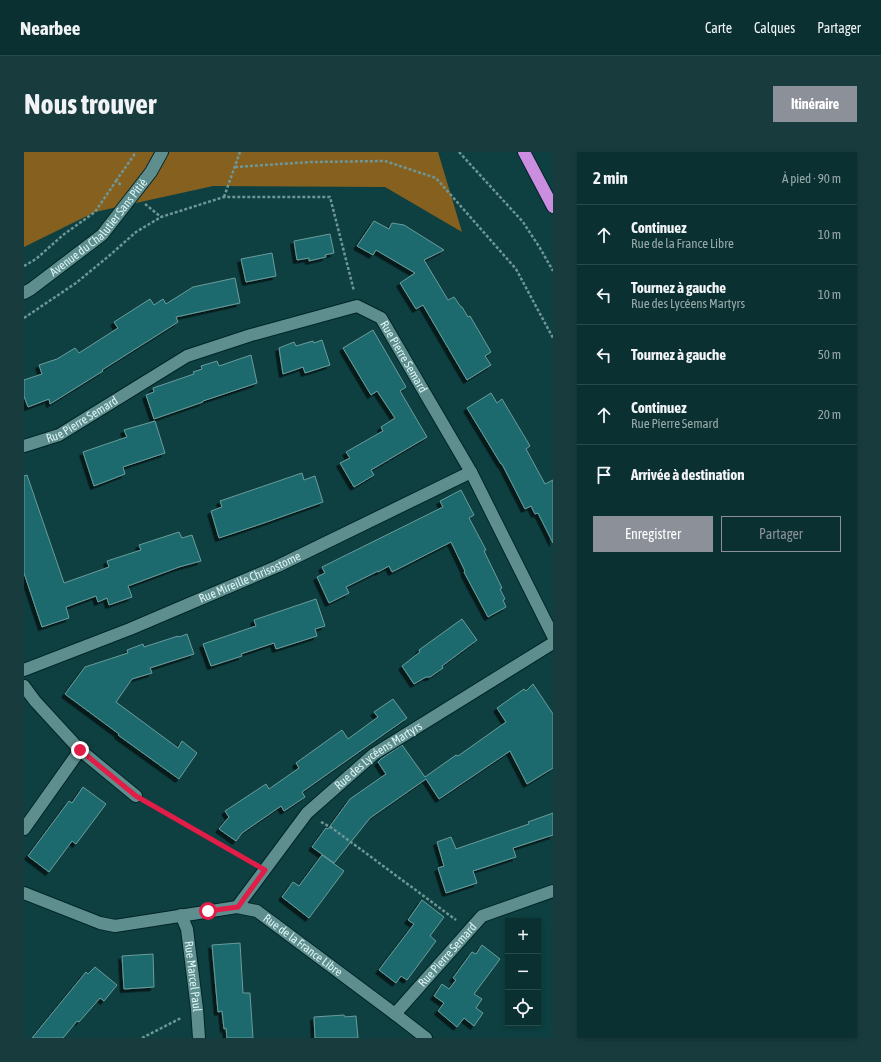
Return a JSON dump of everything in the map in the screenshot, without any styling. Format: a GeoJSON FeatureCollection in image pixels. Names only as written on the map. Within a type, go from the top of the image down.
{"type":"FeatureCollection","features":[{"type":"Feature","properties":{"kind":"highway"},"geometry":{"type":"LineString","coordinates":[[524,152],[553,206]]}},
{"type":"Feature","properties":{"kind":"street","name":"Avenue du Chalutier Sans Pitié"},"geometry":{"type":"LineString","coordinates":[[24,293],[102,235],[151,172],[162,152]]}},
{"type":"Feature","properties":{"kind":"street","name":"Rue Pierre Semard"},"geometry":{"type":"LineString","coordinates":[[24,446],[59,435],[187,356],[250,335],[357,306],[381,318],[471,472],[553,636]]}},
{"type":"Feature","properties":{"kind":"street","name":"Rue Mireille Chrisostome"},"geometry":{"type":"LineString","coordinates":[[24,670],[130,629],[278,566],[471,472]]}},
{"type":"Feature","properties":{"kind":"street","name":"Rue des Lycéens Martyrs"},"geometry":{"type":"LineString","coordinates":[[238,907],[307,813],[374,754],[553,643]]}},
{"type":"Feature","properties":{"kind":"street"},"geometry":{"type":"LineString","coordinates":[[24,686],[35,701],[80,750],[136,796]]}},
{"type":"Feature","properties":{"kind":"street"},"geometry":{"type":"LineString","coordinates":[[24,828],[80,750]]}},
{"type":"Feature","properties":{"kind":"street","name":"Rue Pierre Semard"},"geometry":{"type":"LineString","coordinates":[[395,1014],[482,916],[553,891]]}},
{"type":"Feature","properties":{"kind":"street","name":"Rue de la France Libre"},"geometry":{"type":"LineString","coordinates":[[24,894],[100,923],[115,926],[238,907],[257,911],[426,1038]]}},
{"type":"Feature","properties":{"kind":"street","name":"Rue Marcel Paul"},"geometry":{"type":"LineString","coordinates":[[181,915],[186,929],[197,1009],[199,1038]]}},
{"type":"Feature","properties":{"kind":"path"},"geometry":{"type":"LineString","coordinates":[[24,266],[36,259],[63,235],[95,212],[136,152]]}},
{"type":"Feature","properties":{"kind":"path"},"geometry":{"type":"LineString","coordinates":[[224,197],[240,152]]}},
{"type":"Feature","properties":{"kind":"path"},"geometry":{"type":"LineString","coordinates":[[460,152],[524,222],[553,271]]}},
{"type":"Feature","properties":{"kind":"path"},"geometry":{"type":"LineString","coordinates":[[235,167],[311,162],[385,161],[436,178],[516,269],[553,338]]}},
{"type":"Feature","properties":{"kind":"path"},"geometry":{"type":"LineString","coordinates":[[116,181],[134,194]]}},
{"type":"Feature","properties":{"kind":"path"},"geometry":{"type":"LineString","coordinates":[[24,318],[76,283],[136,232],[161,217],[224,197],[330,197],[357,306]]}},
{"type":"Feature","properties":{"kind":"path"},"geometry":{"type":"LineString","coordinates":[[136,796],[265,870]]}},
{"type":"Feature","properties":{"kind":"path"},"geometry":{"type":"LineString","coordinates":[[307,813],[332,828],[470,930]]}},
{"type":"Feature","properties":{"kind":"path"},"geometry":{"type":"LineString","coordinates":[[142,1038],[197,1009]]}},
{"type":"Feature","properties":{"kind":"shaded area"},"geometry":{"type":"Polygon","coordinates":[[[24,152],[438,152],[462,232],[385,187],[213,186],[95,212],[24,247],[24,152]]]}},
{"type":"Feature","properties":{"kind":"building"},"geometry":{"type":"Polygon","coordinates":[[[374,221],[389,229],[392,223],[404,225],[444,250],[424,260],[448,300],[454,297],[468,317],[470,316],[491,352],[485,356],[491,365],[467,380],[423,305],[416,309],[400,283],[415,273],[376,250],[373,255],[357,246],[374,221]]]}},
{"type":"Feature","properties":{"kind":"building"},"geometry":{"type":"Polygon","coordinates":[[[330,234],[334,253],[325,255],[326,257],[309,261],[309,258],[297,260],[294,241],[330,234]]]}},
{"type":"Feature","properties":{"kind":"building"},"geometry":{"type":"Polygon","coordinates":[[[272,253],[276,276],[246,282],[241,259],[272,253]]]}},
{"type":"Feature","properties":{"kind":"building"},"geometry":{"type":"Polygon","coordinates":[[[235,278],[240,303],[176,317],[178,322],[50,404],[49,399],[28,407],[24,396],[24,380],[42,374],[39,365],[57,359],[75,348],[79,353],[118,328],[114,322],[150,299],[154,305],[163,299],[166,304],[193,287],[235,278]]]}},
{"type":"Feature","properties":{"kind":"building"},"geometry":{"type":"Polygon","coordinates":[[[373,330],[406,387],[400,391],[427,437],[371,470],[374,475],[354,487],[340,463],[350,458],[346,452],[383,431],[381,427],[395,418],[377,391],[371,395],[343,348],[373,330]]]}},
{"type":"Feature","properties":{"kind":"building"},"geometry":{"type":"Polygon","coordinates":[[[322,340],[330,365],[305,373],[303,367],[283,374],[279,348],[294,342],[296,346],[322,340]]]}},
{"type":"Feature","properties":{"kind":"building"},"geometry":{"type":"Polygon","coordinates":[[[251,355],[257,383],[154,419],[146,395],[154,392],[153,388],[194,374],[193,372],[202,369],[201,366],[217,361],[219,366],[251,355]]]}},
{"type":"Feature","properties":{"kind":"building"},"geometry":{"type":"Polygon","coordinates":[[[491,393],[497,403],[502,399],[530,446],[526,449],[545,484],[553,480],[553,543],[538,513],[535,514],[531,506],[525,509],[502,464],[467,408],[491,393]]]}},
{"type":"Feature","properties":{"kind":"building"},"geometry":{"type":"Polygon","coordinates":[[[155,421],[165,453],[123,467],[125,474],[94,486],[83,452],[127,437],[124,430],[155,421]]]}},
{"type":"Feature","properties":{"kind":"building"},"geometry":{"type":"Polygon","coordinates":[[[302,473],[304,480],[315,476],[323,502],[219,538],[211,511],[222,507],[220,501],[302,473]]]}},
{"type":"Feature","properties":{"kind":"building"},"geometry":{"type":"Polygon","coordinates":[[[27,475],[64,583],[109,567],[107,561],[141,550],[139,545],[179,532],[182,538],[192,535],[201,561],[179,567],[128,586],[132,597],[109,605],[107,598],[98,602],[96,596],[66,607],[69,618],[42,627],[24,573],[24,476],[27,475]]]}},
{"type":"Feature","properties":{"kind":"building"},"geometry":{"type":"Polygon","coordinates":[[[461,490],[474,515],[469,518],[486,550],[484,551],[502,588],[500,589],[505,599],[503,600],[506,607],[488,617],[464,572],[465,571],[451,542],[392,572],[389,566],[346,587],[349,593],[329,603],[317,577],[325,573],[322,567],[443,507],[440,501],[461,490]]]}},
{"type":"Feature","properties":{"kind":"building"},"geometry":{"type":"Polygon","coordinates":[[[316,599],[325,626],[315,629],[317,636],[276,649],[274,643],[241,654],[242,656],[211,666],[203,644],[256,626],[254,620],[316,599]]]}},
{"type":"Feature","properties":{"kind":"building"},"geometry":{"type":"Polygon","coordinates":[[[462,619],[477,640],[442,666],[443,668],[430,677],[426,677],[414,684],[402,666],[420,652],[419,650],[462,619]]]}},
{"type":"Feature","properties":{"kind":"building"},"geometry":{"type":"Polygon","coordinates":[[[187,634],[194,654],[150,668],[152,673],[132,679],[116,702],[178,748],[182,741],[197,753],[179,779],[65,694],[85,667],[128,653],[127,650],[143,644],[144,647],[187,634]]]}},
{"type":"Feature","properties":{"kind":"building"},"geometry":{"type":"Polygon","coordinates":[[[533,684],[553,714],[553,768],[527,784],[510,751],[439,799],[426,779],[370,818],[334,863],[312,847],[326,828],[328,829],[350,799],[386,774],[378,762],[381,759],[402,745],[425,777],[506,722],[497,708],[524,689],[526,691],[533,684]]]}},
{"type":"Feature","properties":{"kind":"building"},"geometry":{"type":"Polygon","coordinates":[[[393,699],[407,718],[302,792],[305,797],[284,811],[281,806],[242,833],[236,841],[219,829],[229,817],[225,811],[266,784],[269,789],[299,768],[296,763],[342,730],[348,739],[378,717],[374,712],[393,699]]]}},
{"type":"Feature","properties":{"kind":"building"},"geometry":{"type":"Polygon","coordinates":[[[83,787],[106,804],[76,844],[72,841],[49,872],[28,856],[69,801],[72,803],[83,787]]]}},
{"type":"Feature","properties":{"kind":"building"},"geometry":{"type":"Polygon","coordinates":[[[553,813],[553,835],[513,848],[516,857],[473,871],[477,883],[446,893],[438,868],[444,866],[437,842],[451,837],[456,849],[529,824],[528,822],[553,813]]]}},
{"type":"Feature","properties":{"kind":"building"},"geometry":{"type":"Polygon","coordinates":[[[322,855],[344,871],[309,918],[282,897],[293,882],[299,886],[322,855]]]}},
{"type":"Feature","properties":{"kind":"building"},"geometry":{"type":"Polygon","coordinates":[[[422,900],[444,917],[430,936],[436,941],[407,980],[401,976],[396,983],[379,970],[414,924],[408,920],[422,900]]]}},
{"type":"Feature","properties":{"kind":"building"},"geometry":{"type":"Polygon","coordinates":[[[240,943],[243,993],[250,993],[253,1038],[227,1038],[226,1028],[224,1029],[222,1011],[218,1012],[212,945],[240,943]]]}},
{"type":"Feature","properties":{"kind":"building"},"geometry":{"type":"Polygon","coordinates":[[[482,945],[500,959],[474,994],[482,999],[476,1008],[483,1013],[474,1026],[464,1018],[457,1027],[438,1011],[444,1003],[434,996],[442,984],[449,989],[456,980],[453,978],[472,952],[476,954],[482,945]]]}},
{"type":"Feature","properties":{"kind":"building"},"geometry":{"type":"Polygon","coordinates":[[[153,954],[154,987],[124,989],[122,956],[153,954]]]}},
{"type":"Feature","properties":{"kind":"building"},"geometry":{"type":"Polygon","coordinates":[[[95,967],[117,985],[104,1001],[100,998],[79,1022],[77,1021],[63,1038],[32,1038],[86,972],[88,974],[95,967]]]}},
{"type":"Feature","properties":{"kind":"building"},"geometry":{"type":"Polygon","coordinates":[[[344,1015],[345,1017],[356,1016],[358,1038],[315,1038],[314,1017],[344,1015]]]}},
{"type":"Feature","properties":{"kind":"route"},"geometry":{"type":"LineString","coordinates":[[80,750],[136,796],[265,870],[238,907],[208,911]]}}]}
